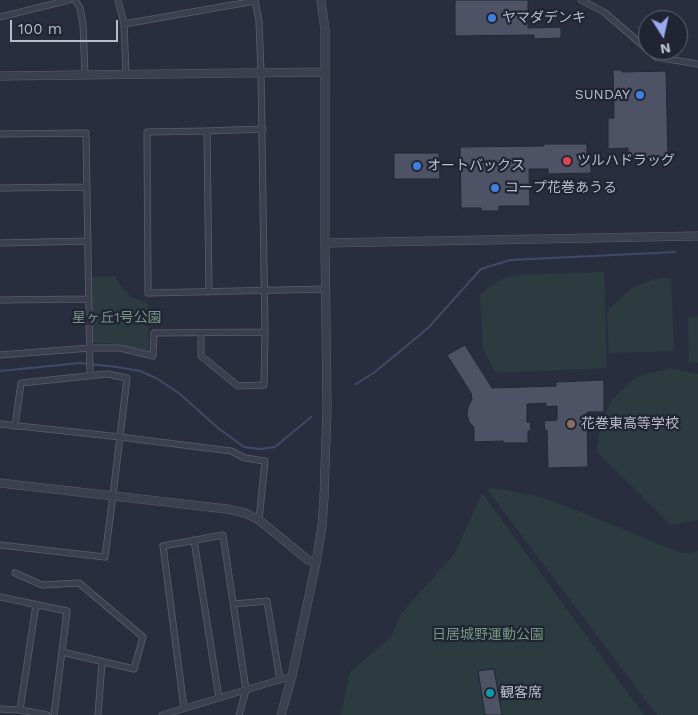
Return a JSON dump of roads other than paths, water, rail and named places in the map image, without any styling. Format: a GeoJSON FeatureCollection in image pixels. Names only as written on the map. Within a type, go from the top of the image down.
{"type":"FeatureCollection","features":[{"type":"Feature","properties":{"kind":"street"},"geometry":{"type":"LineString","coordinates":[[0,17],[69,0]]}},
{"type":"Feature","properties":{"kind":"street"},"geometry":{"type":"LineString","coordinates":[[75,0],[80,8],[83,24],[85,75]]}},
{"type":"Feature","properties":{"kind":"street"},"geometry":{"type":"LineString","coordinates":[[118,0],[124,24],[126,74]]}},
{"type":"Feature","properties":{"kind":"street"},"geometry":{"type":"LineString","coordinates":[[281,715],[292,676],[322,526],[328,408],[325,243],[325,30],[321,0]]}},
{"type":"Feature","properties":{"kind":"street"},"geometry":{"type":"LineString","coordinates":[[582,0],[604,12],[638,41]]}},
{"type":"Feature","properties":{"kind":"street"},"geometry":{"type":"LineString","coordinates":[[124,24],[255,1],[259,21],[263,129],[264,385],[238,386],[201,356],[201,332]]}},
{"type":"Feature","properties":{"kind":"street"},"geometry":{"type":"LineString","coordinates":[[674,60],[698,64]]}},
{"type":"Feature","properties":{"kind":"street"},"geometry":{"type":"LineString","coordinates":[[0,76],[324,72]]}},
{"type":"Feature","properties":{"kind":"street"},"geometry":{"type":"LineString","coordinates":[[263,129],[147,132],[148,293],[326,289]]}},
{"type":"Feature","properties":{"kind":"street"},"geometry":{"type":"LineString","coordinates":[[208,131],[208,292]]}},
{"type":"Feature","properties":{"kind":"street"},"geometry":{"type":"LineString","coordinates":[[0,134],[86,133],[90,375]]}},
{"type":"Feature","properties":{"kind":"street"},"geometry":{"type":"LineString","coordinates":[[0,188],[87,187]]}},
{"type":"Feature","properties":{"kind":"street"},"geometry":{"type":"LineString","coordinates":[[325,243],[698,236]]}},
{"type":"Feature","properties":{"kind":"street"},"geometry":{"type":"LineString","coordinates":[[0,243],[88,241]]}},
{"type":"Feature","properties":{"kind":"street"},"geometry":{"type":"LineString","coordinates":[[0,300],[89,299]]}},
{"type":"Feature","properties":{"kind":"street"},"geometry":{"type":"LineString","coordinates":[[0,355],[90,348],[120,348],[153,356],[154,333],[265,332]]}},
{"type":"Feature","properties":{"kind":"street"},"geometry":{"type":"LineString","coordinates":[[0,545],[105,557],[127,378],[107,374],[21,383],[15,426]]}},
{"type":"Feature","properties":{"kind":"street"},"geometry":{"type":"LineString","coordinates":[[0,424],[231,451],[245,458],[265,461],[259,520]]}},
{"type":"Feature","properties":{"kind":"street"},"geometry":{"type":"LineString","coordinates":[[0,483],[113,495],[227,509],[245,513],[259,520],[308,560],[316,562]]}},
{"type":"Feature","properties":{"kind":"street"},"geometry":{"type":"LineString","coordinates":[[184,708],[163,546],[223,535],[246,690],[239,715]]}},
{"type":"Feature","properties":{"kind":"street"},"geometry":{"type":"LineString","coordinates":[[194,540],[219,698]]}},
{"type":"Feature","properties":{"kind":"street"},"geometry":{"type":"LineString","coordinates":[[16,573],[42,585],[79,583],[143,638],[134,669],[62,652]]}},
{"type":"Feature","properties":{"kind":"street"},"geometry":{"type":"LineString","coordinates":[[0,597],[67,611],[54,715]]}},
{"type":"Feature","properties":{"kind":"street"},"geometry":{"type":"LineString","coordinates":[[234,604],[268,601],[280,680]]}},
{"type":"Feature","properties":{"kind":"street"},"geometry":{"type":"LineString","coordinates":[[17,712],[36,605]]}},
{"type":"Feature","properties":{"kind":"street"},"geometry":{"type":"LineString","coordinates":[[98,715],[102,662]]}},
{"type":"Feature","properties":{"kind":"street"},"geometry":{"type":"LineString","coordinates":[[162,715],[292,676]]}},
{"type":"Feature","properties":{"kind":"street"},"geometry":{"type":"LineString","coordinates":[[0,709],[47,715]]}},
{"type":"Feature","properties":{"kind":"waterway"},"geometry":{"type":"LineString","coordinates":[[356,384],[375,372],[428,328],[481,269],[510,260],[675,252]]}},
{"type":"Feature","properties":{"kind":"waterway"},"geometry":{"type":"LineString","coordinates":[[0,371],[80,363],[140,371],[158,379],[180,394],[218,428],[244,447],[260,449],[275,447],[311,417]]}},
{"type":"Feature","properties":{"kind":"place","name":"ヤマダデンキ"},"geometry":{"type":"Point","coordinates":[492,18]}},
{"type":"Feature","properties":{"kind":"place","name":"SUNDAY"},"geometry":{"type":"Point","coordinates":[640,95]}},
{"type":"Feature","properties":{"kind":"place","name":"ツルハドラッグ"},"geometry":{"type":"Point","coordinates":[567,161]}},
{"type":"Feature","properties":{"kind":"place","name":"オートバックス"},"geometry":{"type":"Point","coordinates":[417,166]}},
{"type":"Feature","properties":{"kind":"place","name":"コープ花巻あうる"},"geometry":{"type":"Point","coordinates":[495,188]}},
{"type":"Feature","properties":{"kind":"place","name":"花巻東高等学校"},"geometry":{"type":"Point","coordinates":[571,424]}},
{"type":"Feature","properties":{"kind":"place","name":"観客席"},"geometry":{"type":"Point","coordinates":[490,693]}},
{"type":"Feature","properties":{"kind":"park label","name":"星ヶ丘1号公園"},"geometry":{"type":"Point","coordinates":[117,318]}},
{"type":"Feature","properties":{"kind":"park label","name":"日居城野運動公園"},"geometry":{"type":"Point","coordinates":[488,635]}}]}
